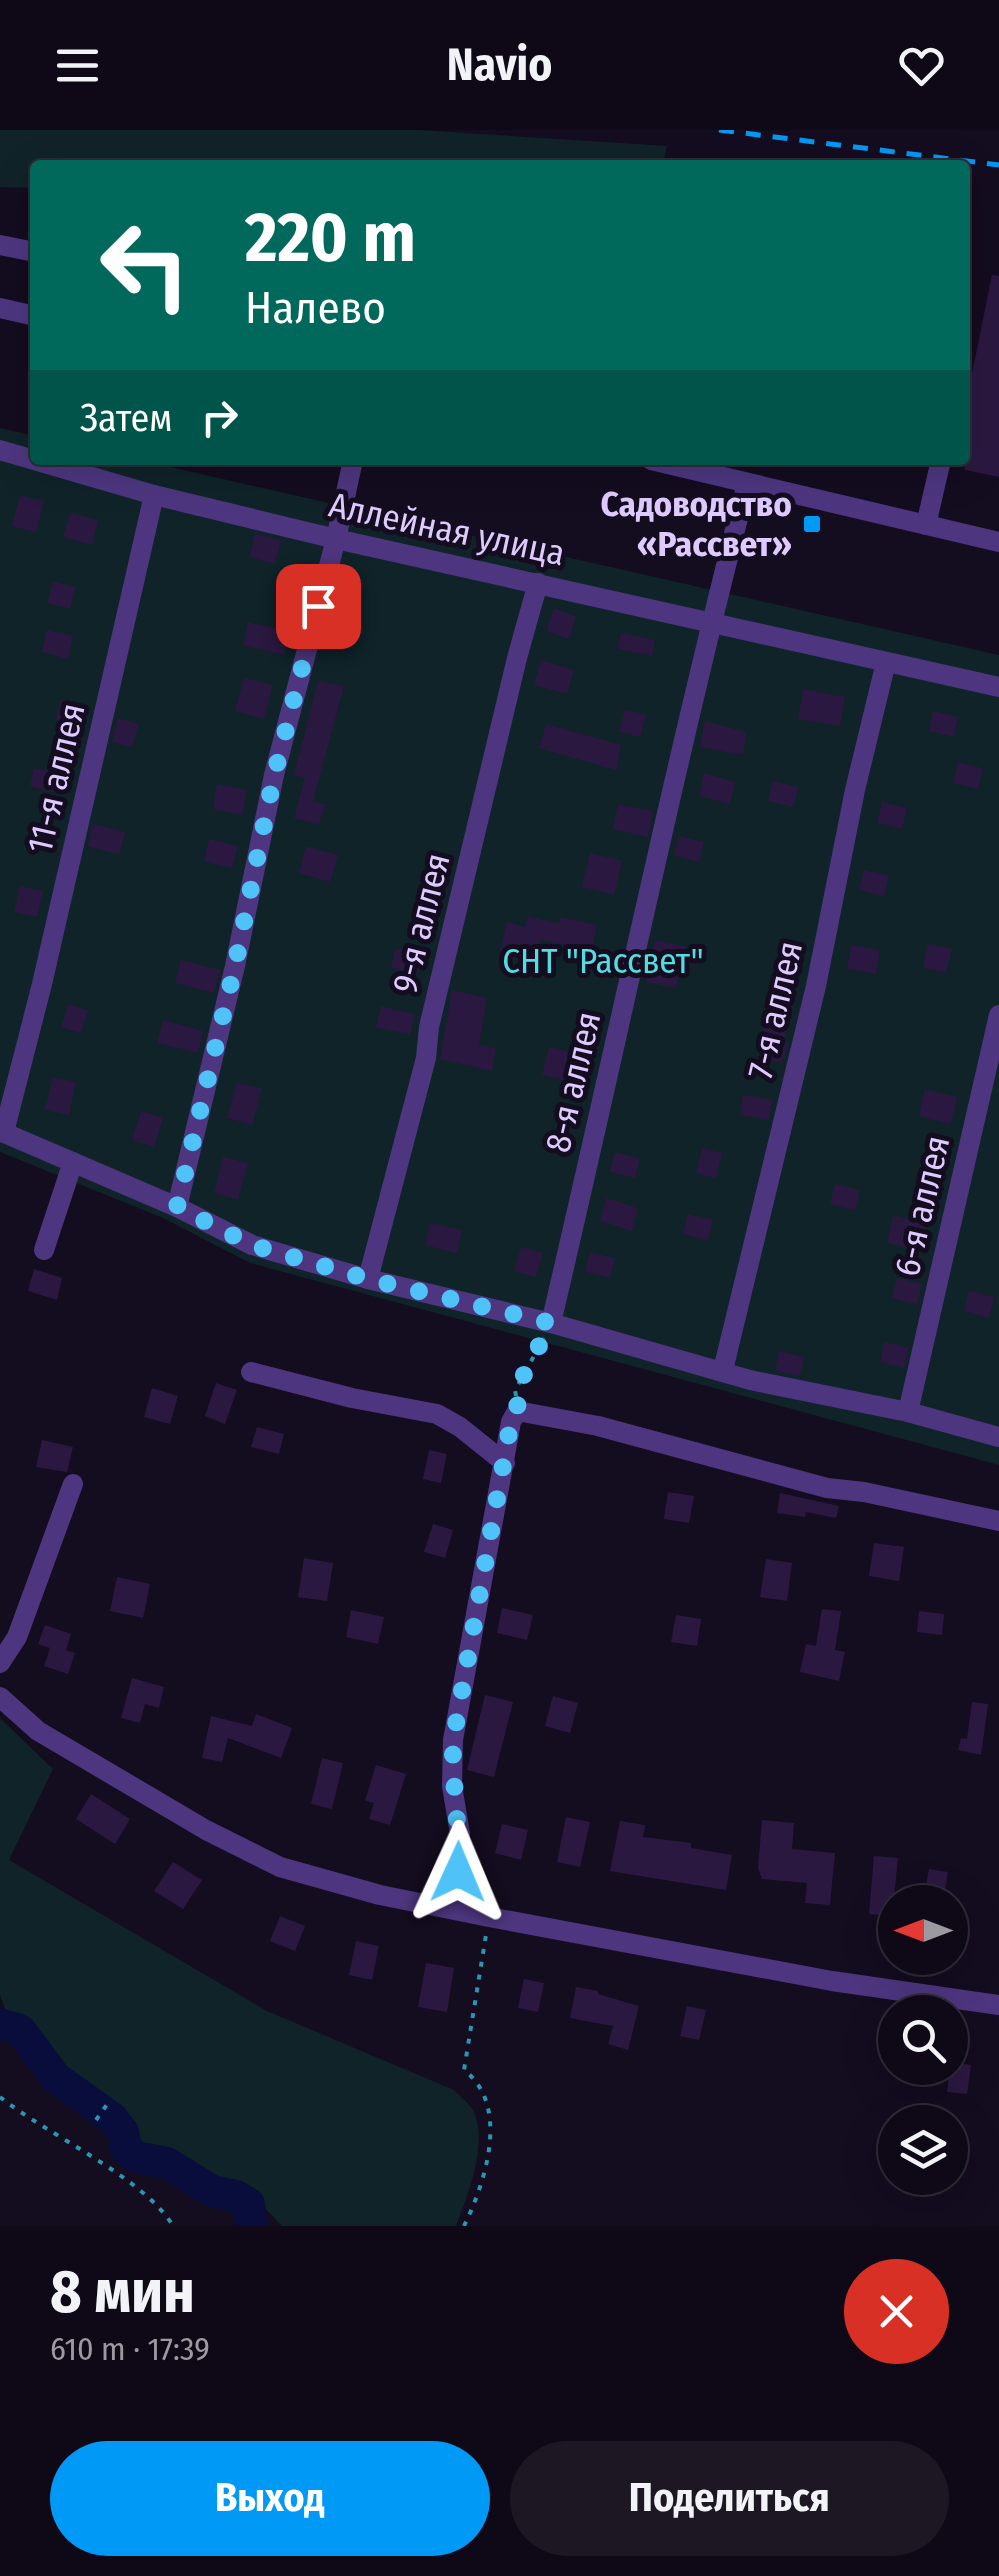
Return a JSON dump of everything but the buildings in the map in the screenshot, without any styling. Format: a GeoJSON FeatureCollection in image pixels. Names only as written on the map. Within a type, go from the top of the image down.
{"type":"FeatureCollection","features":[{"type":"Feature","properties":{"kind":"street"},"geometry":{"type":"LineString","coordinates":[[0,246],[30,251]]}},
{"type":"Feature","properties":{"kind":"street"},"geometry":{"type":"LineString","coordinates":[[0,308],[30,315]]}},
{"type":"Feature","properties":{"kind":"street","name":"Аллейная улица"},"geometry":{"type":"LineString","coordinates":[[0,450],[30,459]]}},
{"type":"Feature","properties":{"kind":"street","name":"Аллейная улица"},"geometry":{"type":"LineString","coordinates":[[51,465],[154,495],[336,539],[999,687]]}},
{"type":"Feature","properties":{"kind":"street"},"geometry":{"type":"LineString","coordinates":[[177,1207],[235,966],[274,776],[352,465]]}},
{"type":"Feature","properties":{"kind":"street"},"geometry":{"type":"LineString","coordinates":[[673,465],[999,542]]}},
{"type":"Feature","properties":{"kind":"street"},"geometry":{"type":"LineString","coordinates":[[926,525],[940,465]]}},
{"type":"Feature","properties":{"kind":"street","name":"8-я аллея"},"geometry":{"type":"LineString","coordinates":[[551,1323],[650,879],[747,482]]}},
{"type":"Feature","properties":{"kind":"street","name":"11-я аллея"},"geometry":{"type":"LineString","coordinates":[[2,1131],[42,984],[154,495]]}},
{"type":"Feature","properties":{"kind":"street","name":"9-я аллея"},"geometry":{"type":"LineString","coordinates":[[368,1279],[426,1058],[428,1027],[538,583]]}},
{"type":"Feature","properties":{"kind":"street","name":"7-я аллея"},"geometry":{"type":"LineString","coordinates":[[722,1370],[816,986],[854,790],[886,662]]}},
{"type":"Feature","properties":{"kind":"street","name":"6-я аллея"},"geometry":{"type":"LineString","coordinates":[[908,1412],[999,1015]]}},
{"type":"Feature","properties":{"kind":"street"},"geometry":{"type":"LineString","coordinates":[[2,1131],[177,1207],[252,1245],[750,1380],[908,1412],[999,1437]]}},
{"type":"Feature","properties":{"kind":"street"},"geometry":{"type":"LineString","coordinates":[[44,1250],[72,1162]]}},
{"type":"Feature","properties":{"kind":"street"},"geometry":{"type":"LineString","coordinates":[[252,1372],[352,1398],[437,1414],[505,1462]]}},
{"type":"Feature","properties":{"kind":"street"},"geometry":{"type":"LineString","coordinates":[[455,1909],[460,1834],[452,1786],[453,1740],[511,1422],[518,1411],[598,1426],[827,1488],[864,1492],[999,1521]]}},
{"type":"Feature","properties":{"kind":"street"},"geometry":{"type":"LineString","coordinates":[[0,1662],[17,1637],[72,1484]]}},
{"type":"Feature","properties":{"kind":"street"},"geometry":{"type":"LineString","coordinates":[[0,1696],[38,1731],[206,1830],[280,1867],[380,1895],[489,1916],[832,1981],[999,2005]]}},
{"type":"Feature","properties":{"kind":"path"},"geometry":{"type":"LineString","coordinates":[[518,1411],[516,1390],[551,1323]]}},
{"type":"Feature","properties":{"kind":"path"},"geometry":{"type":"LineString","coordinates":[[464,2226],[479,2196],[487,2164],[487,2104],[472,2076],[464,2070],[489,1916]]}},
{"type":"Feature","properties":{"kind":"path"},"geometry":{"type":"LineString","coordinates":[[0,2097],[120,2177],[165,2213],[172,2226]]}},
{"type":"Feature","properties":{"kind":"path"},"geometry":{"type":"LineString","coordinates":[[96,2120],[108,2103]]}},
{"type":"Feature","properties":{"kind":"green space"},"geometry":{"type":"Polygon","coordinates":[[[0,130],[419,130],[667,146],[664,160],[30,160],[30,188],[0,187],[0,130]]]}},
{"type":"Feature","properties":{"kind":"green space","name":"СНТ \"Рассвет\""},"geometry":{"type":"Polygon","coordinates":[[[0,428],[30,435],[30,465],[161,465],[999,655],[999,1465],[250,1263],[163,1218],[0,1152],[0,428]]]}},
{"type":"Feature","properties":{"kind":"green space"},"geometry":{"type":"Polygon","coordinates":[[[0,1718],[53,1769],[9,1860],[267,2011],[454,2090],[469,2104],[475,2114],[479,2141],[470,2186],[456,2226],[282,2226],[259,2202],[188,2162],[140,2146],[113,2106],[78,2087],[10,2022],[0,1995],[0,1718]]]}},
{"type":"Feature","properties":{"kind":"waterway"},"geometry":{"type":"LineString","coordinates":[[0,2024],[20,2030],[56,2078],[112,2118],[123,2132],[126,2148],[136,2157],[167,2163],[212,2191],[236,2196],[249,2204],[251,2226]]}},
{"type":"Feature","properties":{"kind":"railway"},"geometry":{"type":"LineString","coordinates":[[719,130],[959,160]]}},
{"type":"Feature","properties":{"kind":"railway"},"geometry":{"type":"LineString","coordinates":[[970,161],[999,165]]}},
{"type":"Feature","properties":{"kind":"place","name":"Садоводство «Рассвет»"},"geometry":{"type":"Point","coordinates":[812,524]}},
{"type":"Feature","properties":{"kind":"route"},"geometry":{"type":"LineString","coordinates":[[318,606],[274,776],[235,966],[177,1207],[252,1245],[368,1279],[551,1323],[516,1390],[518,1411],[511,1422],[453,1740],[452,1786],[460,1834],[458,1872]]}}]}
